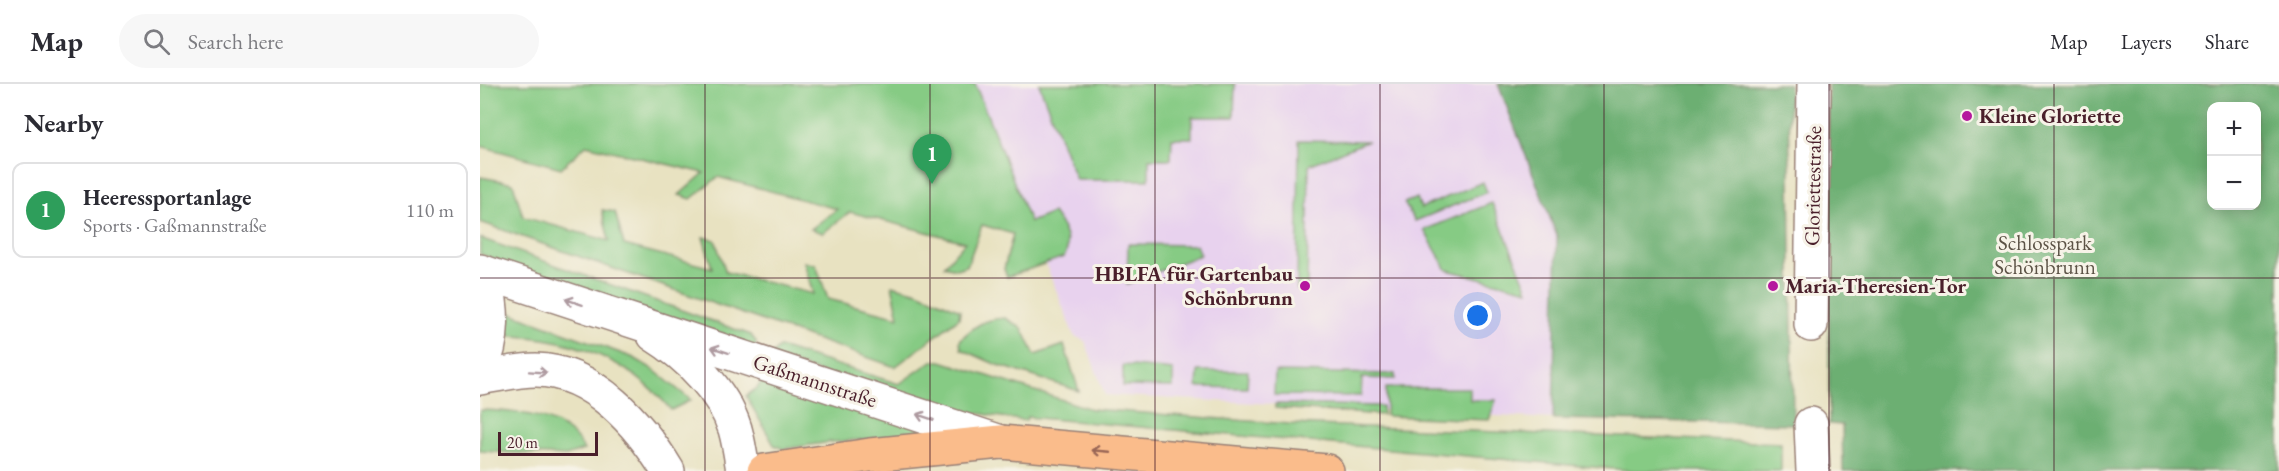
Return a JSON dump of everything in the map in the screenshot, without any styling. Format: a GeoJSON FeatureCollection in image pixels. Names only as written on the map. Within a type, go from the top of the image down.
{"type":"FeatureCollection","features":[{"type":"Feature","properties":{"kind":"main road"},"geometry":{"type":"LineString","coordinates":[[764,471],[870,455],[1001,442],[1327,471]]}},
{"type":"Feature","properties":{"kind":"street","name":"Gloriettestraße"},"geometry":{"type":"LineString","coordinates":[[1812,325],[1814,84]]}},
{"type":"Feature","properties":{"kind":"street","name":"Gaßmannstraße"},"geometry":{"type":"LineString","coordinates":[[483,272],[1001,442]]}},
{"type":"Feature","properties":{"kind":"street"},"geometry":{"type":"LineString","coordinates":[[480,372],[489,349],[493,324],[483,272]]}},
{"type":"Feature","properties":{"kind":"street","name":"Gaßmannstraße"},"geometry":{"type":"LineString","coordinates":[[630,320],[667,343],[718,392],[735,430],[743,471]]}},
{"type":"Feature","properties":{"kind":"street"},"geometry":{"type":"LineString","coordinates":[[480,378],[536,370],[576,380],[611,402],[644,434],[668,471]]}},
{"type":"Feature","properties":{"kind":"shaded area","name":"HBLFA für Gartenbau Schönbrunn"},"geometry":{"type":"Polygon","coordinates":[[[975,84],[1497,84],[1557,236],[1553,419],[1105,395],[1085,341],[1074,336],[975,84]]]}},
{"type":"Feature","properties":{"kind":"green space"},"geometry":{"type":"Polygon","coordinates":[[[480,84],[975,84],[1030,222],[1053,213],[1067,240],[1066,252],[1064,257],[1007,277],[1004,269],[1013,234],[982,225],[967,266],[956,269],[944,266],[965,242],[850,212],[823,233],[811,229],[837,209],[718,177],[691,199],[679,195],[704,173],[586,145],[561,168],[480,146],[480,84]]]}},
{"type":"Feature","properties":{"kind":"green space"},"geometry":{"type":"Polygon","coordinates":[[[1039,84],[1235,84],[1234,117],[1192,117],[1192,138],[1172,138],[1171,159],[1149,159],[1149,180],[1076,180],[1039,84]]]}},
{"type":"Feature","properties":{"kind":"green space"},"geometry":{"type":"Polygon","coordinates":[[[1498,84],[1789,84],[1793,424],[1553,419],[1557,236],[1498,84]]]}},
{"type":"Feature","properties":{"kind":"green space","name":"Schlosspark Schönbrunn"},"geometry":{"type":"Polygon","coordinates":[[[1828,84],[2279,84],[2279,471],[1843,471],[1842,425],[1829,424],[1828,84]]]}},
{"type":"Feature","properties":{"kind":"green space"},"geometry":{"type":"Polygon","coordinates":[[[1299,140],[1368,141],[1309,165],[1307,289],[1297,289],[1299,140]]]}},
{"type":"Feature","properties":{"kind":"green space"},"geometry":{"type":"Polygon","coordinates":[[[480,177],[513,183],[523,217],[609,241],[602,210],[615,212],[624,245],[712,268],[703,237],[715,240],[726,272],[813,294],[804,262],[816,265],[828,299],[899,317],[892,285],[918,292],[960,310],[959,318],[895,367],[480,222],[480,177]]]}},
{"type":"Feature","properties":{"kind":"green space"},"geometry":{"type":"Polygon","coordinates":[[[1483,182],[1487,192],[1415,221],[1404,203],[1417,198],[1421,208],[1483,182]]]}},
{"type":"Feature","properties":{"kind":"green space"},"geometry":{"type":"Polygon","coordinates":[[[1492,203],[1528,290],[1447,270],[1424,230],[1492,203]]]}},
{"type":"Feature","properties":{"kind":"green space"},"geometry":{"type":"Polygon","coordinates":[[[480,238],[751,335],[756,342],[755,351],[480,254],[480,238]]]}},
{"type":"Feature","properties":{"kind":"green space"},"geometry":{"type":"Polygon","coordinates":[[[1128,244],[1196,245],[1200,255],[1127,284],[1128,244]]]}},
{"type":"Feature","properties":{"kind":"green space"},"geometry":{"type":"Polygon","coordinates":[[[511,313],[634,358],[651,368],[691,400],[671,410],[637,377],[598,355],[554,341],[508,336],[506,315],[511,313]]]}},
{"type":"Feature","properties":{"kind":"green space"},"geometry":{"type":"Polygon","coordinates":[[[1005,318],[1022,328],[1035,355],[1064,345],[1079,391],[995,364],[961,349],[960,340],[971,330],[986,321],[1005,318]]]}},
{"type":"Feature","properties":{"kind":"green space"},"geometry":{"type":"Polygon","coordinates":[[[779,347],[899,384],[932,361],[941,361],[1091,409],[1290,424],[1781,443],[1781,471],[1637,471],[1027,417],[1026,421],[964,411],[868,388],[770,356],[779,347]]]}},
{"type":"Feature","properties":{"kind":"green space"},"geometry":{"type":"Polygon","coordinates":[[[1123,365],[1173,370],[1173,387],[1123,386],[1123,365]]]}},
{"type":"Feature","properties":{"kind":"green space"},"geometry":{"type":"Polygon","coordinates":[[[1198,371],[1248,371],[1247,388],[1197,387],[1198,371]]]}},
{"type":"Feature","properties":{"kind":"green space"},"geometry":{"type":"Polygon","coordinates":[[[1275,372],[1395,374],[1395,379],[1362,378],[1361,396],[1274,395],[1275,372]]]}},
{"type":"Feature","properties":{"kind":"green space"},"geometry":{"type":"Polygon","coordinates":[[[763,380],[928,428],[925,435],[831,442],[783,449],[774,445],[746,396],[763,380]]]}},
{"type":"Feature","properties":{"kind":"green space"},"geometry":{"type":"Polygon","coordinates":[[[1386,388],[1470,388],[1470,400],[1496,400],[1489,420],[1386,416],[1386,388]]]}},
{"type":"Feature","properties":{"kind":"green space"},"geometry":{"type":"Polygon","coordinates":[[[1275,404],[1382,406],[1383,415],[1275,408],[1275,404]]]}},
{"type":"Feature","properties":{"kind":"green space"},"geometry":{"type":"Polygon","coordinates":[[[480,410],[524,414],[553,422],[576,438],[584,450],[566,456],[480,451],[480,410]]]}},
{"type":"Feature","properties":{"kind":"place","name":"Kleine Gloriette"},"geometry":{"type":"Point","coordinates":[1967,116]}},
{"type":"Feature","properties":{"kind":"place","name":"Heeressportanlage"},"geometry":{"type":"Point","coordinates":[932,184]}},
{"type":"Feature","properties":{"kind":"place","name":"HBLFA für Gartenbau Schönbrunn"},"geometry":{"type":"Point","coordinates":[1305,286]}},
{"type":"Feature","properties":{"kind":"place","name":"Maria-Theresien-Tor"},"geometry":{"type":"Point","coordinates":[1773,286]}}]}
